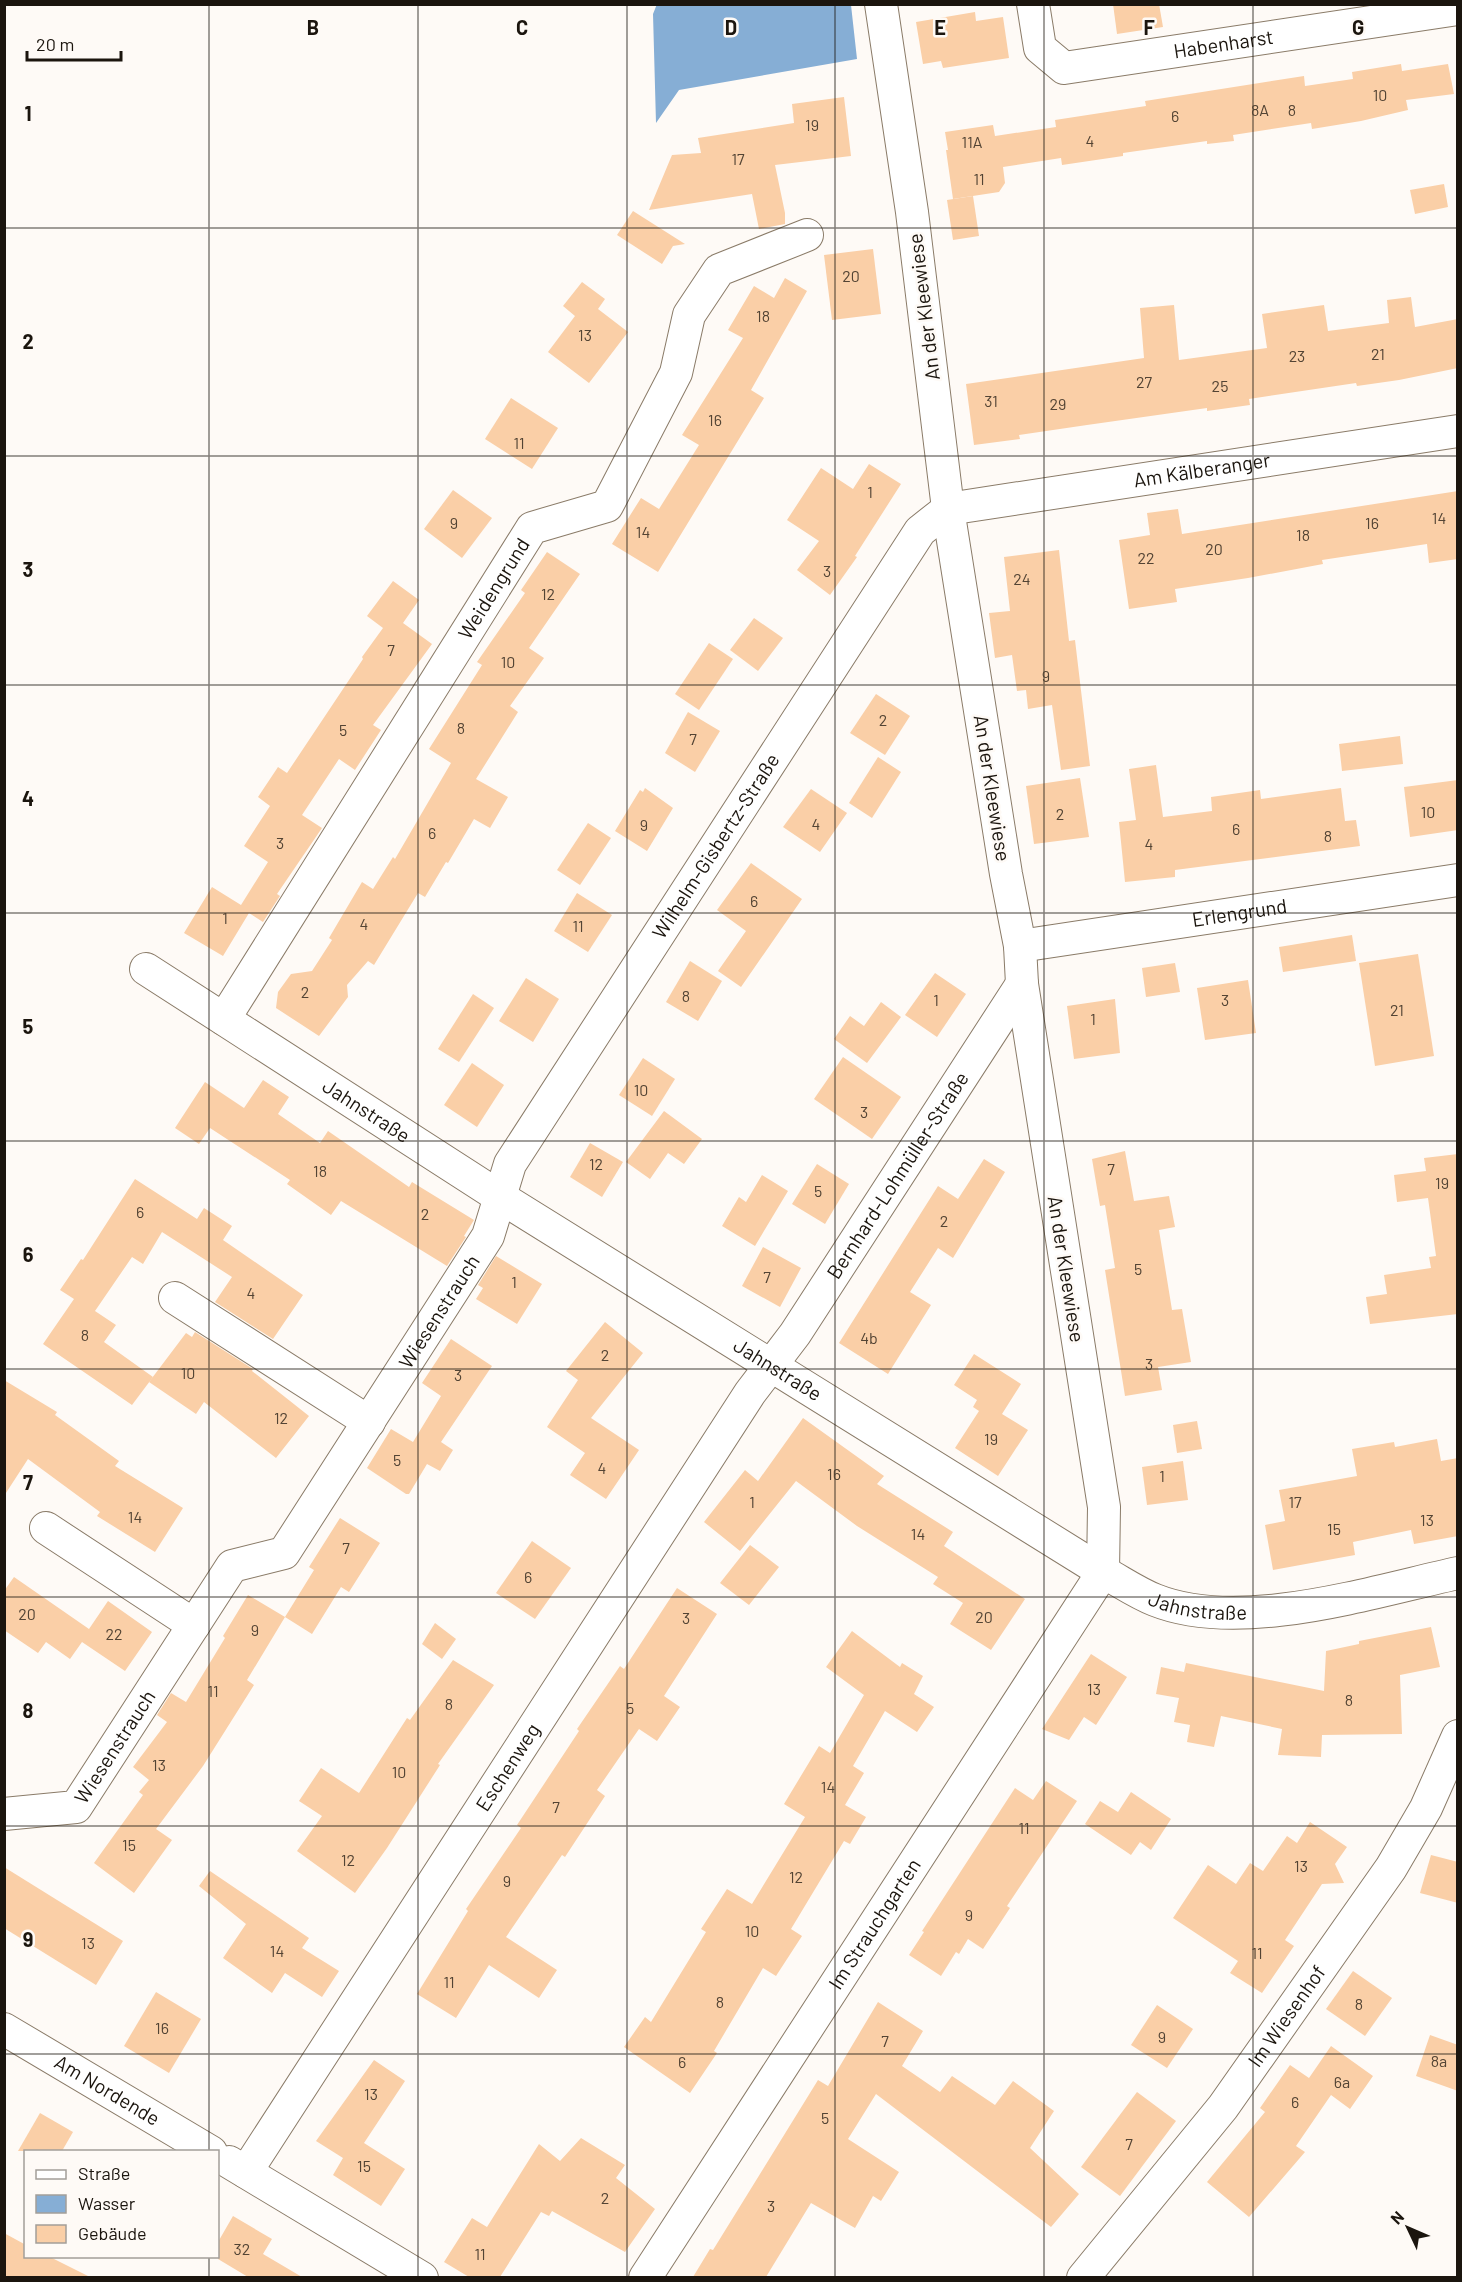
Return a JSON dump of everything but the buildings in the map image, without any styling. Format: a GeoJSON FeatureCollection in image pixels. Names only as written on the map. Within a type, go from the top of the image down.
{"type":"FeatureCollection","features":[{"type":"Feature","properties":{"kind":"street","name":"An der Kleewiese"},"geometry":{"type":"LineString","coordinates":[[881,4],[912,212],[948,508],[1006,874],[1020,946],[1022,984],[1104,1507],[1103,1572]]}},
{"type":"Feature","properties":{"kind":"street","name":"Habenharst"},"geometry":{"type":"LineString","coordinates":[[1033,4],[1040,48],[1065,68],[1458,9]]}},
{"type":"Feature","properties":{"kind":"street","name":"Weidengrund"},"geometry":{"type":"LineString","coordinates":[[224,1018],[532,528],[607,506],[676,373],[688,315],[719,270],[807,235]]}},
{"type":"Feature","properties":{"kind":"street","name":"Am Kälberanger"},"geometry":{"type":"LineString","coordinates":[[948,508],[1458,431]]}},
{"type":"Feature","properties":{"kind":"street","name":"Wilhelm-Gisbertz-Straße"},"geometry":{"type":"LineString","coordinates":[[500,1197],[510,1164],[913,541],[920,531],[948,508]]}},
{"type":"Feature","properties":{"kind":"street","name":"Erlengrund"},"geometry":{"type":"LineString","coordinates":[[1020,946],[1458,880]]}},
{"type":"Feature","properties":{"kind":"street","name":"Jahnstraße"},"geometry":{"type":"LineString","coordinates":[[146,969],[500,1197],[770,1366],[1103,1572],[1156,1600],[1205,1612],[1243,1613],[1291,1610],[1458,1573]]}},
{"type":"Feature","properties":{"kind":"street","name":"Bernhard-Lohmüller-Straße"},"geometry":{"type":"LineString","coordinates":[[770,1366],[802,1324],[1022,984]]}},
{"type":"Feature","properties":{"kind":"street","name":"Wiesenstrauch"},"geometry":{"type":"LineString","coordinates":[[4,1814],[76,1808],[232,1566],[284,1553],[488,1236],[500,1197]]}},
{"type":"Feature","properties":{"kind":"street"},"geometry":{"type":"LineString","coordinates":[[175,1298],[369,1422]]}},
{"type":"Feature","properties":{"kind":"street","name":"Eschenweg"},"geometry":{"type":"LineString","coordinates":[[246,2172],[750,1393],[770,1366]]}},
{"type":"Feature","properties":{"kind":"street"},"geometry":{"type":"LineString","coordinates":[[46,1528],[194,1625]]}},
{"type":"Feature","properties":{"kind":"street","name":"Im Strauchgarten"},"geometry":{"type":"LineString","coordinates":[[645,2277],[1103,1572]]}},
{"type":"Feature","properties":{"kind":"street","name":"Im Wiesenhof"},"geometry":{"type":"LineString","coordinates":[[1083,2277],[1223,2107],[1391,1868],[1426,1808],[1458,1736]]}},
{"type":"Feature","properties":{"kind":"street","name":"Am Nordende"},"geometry":{"type":"LineString","coordinates":[[4,2029],[210,2150]]}},
{"type":"Feature","properties":{"kind":"street"},"geometry":{"type":"LineString","coordinates":[[219,2156],[422,2277]]}},
{"type":"Feature","properties":{"kind":"water"},"geometry":{"type":"Polygon","coordinates":[[[657,4],[851,5],[857,59],[679,90],[656,123],[653,14],[657,4]]]}}]}
